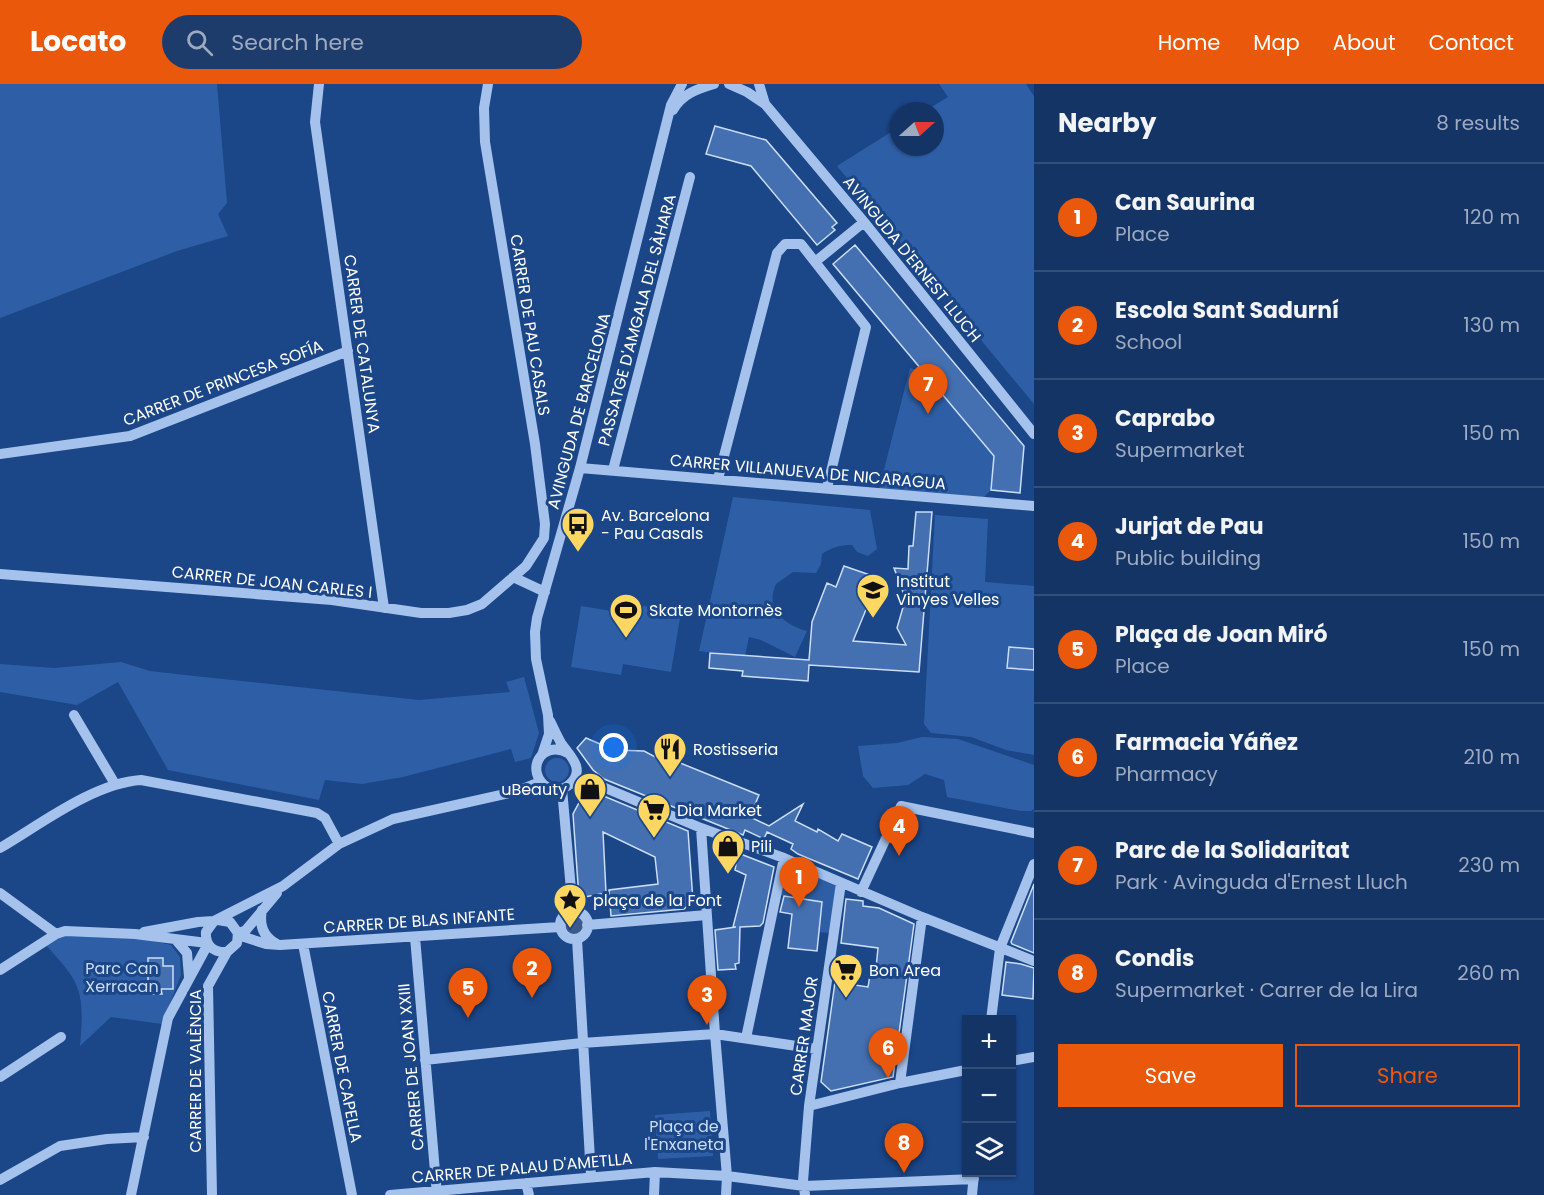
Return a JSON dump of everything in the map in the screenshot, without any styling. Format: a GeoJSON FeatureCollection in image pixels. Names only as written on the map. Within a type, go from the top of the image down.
{"type":"FeatureCollection","features":[{"type":"Feature","properties":{"kind":"street","name":"CARRER DE CATALUNYA"},"geometry":{"type":"LineString","coordinates":[[319,84],[315,122],[384,608]]}},
{"type":"Feature","properties":{"kind":"street","name":"CARRER DE PAU CASALS"},"geometry":{"type":"LineString","coordinates":[[488,84],[484,108],[485,142],[535,444],[545,524],[544,538],[526,566]]}},
{"type":"Feature","properties":{"kind":"street","name":"AVINGUDA DE BARCELONA"},"geometry":{"type":"LineString","coordinates":[[547,713],[536,659],[535,632],[580,468],[670,115],[677,91],[682,84]]}},
{"type":"Feature","properties":{"kind":"street"},"geometry":{"type":"LineString","coordinates":[[670,115],[677,102],[690,93],[714,84]]}},
{"type":"Feature","properties":{"kind":"street"},"geometry":{"type":"LineString","coordinates":[[729,84],[765,104]]}},
{"type":"Feature","properties":{"kind":"street"},"geometry":{"type":"LineString","coordinates":[[759,84],[765,104]]}},
{"type":"Feature","properties":{"kind":"street","name":"AVINGUDA D'ERNEST LLUCH"},"geometry":{"type":"LineString","coordinates":[[765,104],[864,222],[1034,434]]}},
{"type":"Feature","properties":{"kind":"street","name":"PASSATGE D'AMGALA DEL SÀHARA"},"geometry":{"type":"LineString","coordinates":[[613,470],[690,177]]}},
{"type":"Feature","properties":{"kind":"street"},"geometry":{"type":"LineString","coordinates":[[815,262],[864,222]]}},
{"type":"Feature","properties":{"kind":"street"},"geometry":{"type":"LineString","coordinates":[[718,479],[777,253],[784,244],[801,244],[867,327],[826,488]]}},
{"type":"Feature","properties":{"kind":"street","name":"CARRER DE PRINCESA SOFÍA"},"geometry":{"type":"LineString","coordinates":[[0,454],[130,436],[348,351]]}},
{"type":"Feature","properties":{"kind":"street","name":"CARRER VILLANUEVA DE NICARAGUA"},"geometry":{"type":"LineString","coordinates":[[580,468],[1034,506]]}},
{"type":"Feature","properties":{"kind":"street"},"geometry":{"type":"LineString","coordinates":[[534,554],[552,566]]}},
{"type":"Feature","properties":{"kind":"street","name":"CARRER DE JOAN CARLES I"},"geometry":{"type":"LineString","coordinates":[[0,574],[320,599],[421,613],[449,613],[467,610],[482,603],[526,566]]}},
{"type":"Feature","properties":{"kind":"street"},"geometry":{"type":"LineString","coordinates":[[513,577],[545,592]]}},
{"type":"Feature","properties":{"kind":"street"},"geometry":{"type":"LineString","coordinates":[[547,713],[559,741],[584,776],[598,785],[701,828],[784,858],[861,892],[1034,961]]}},
{"type":"Feature","properties":{"kind":"street"},"geometry":{"type":"LineString","coordinates":[[547,713],[549,734],[536,766],[540,782],[548,788],[566,787],[579,783],[598,785]]}},
{"type":"Feature","properties":{"kind":"street"},"geometry":{"type":"LineString","coordinates":[[74,715],[115,784]]}},
{"type":"Feature","properties":{"kind":"street"},"geometry":{"type":"LineString","coordinates":[[542,755],[555,749],[568,753]]}},
{"type":"Feature","properties":{"kind":"street"},"geometry":{"type":"LineString","coordinates":[[573,912],[566,787],[576,774],[576,764]]}},
{"type":"Feature","properties":{"kind":"street"},"geometry":{"type":"LineString","coordinates":[[0,848],[90,795],[130,780],[154,781],[317,813],[325,818],[339,844]]}},
{"type":"Feature","properties":{"kind":"street"},"geometry":{"type":"LineString","coordinates":[[131,1195],[168,1018],[207,944],[206,932],[216,921],[283,886],[339,844],[393,819],[518,791],[540,782]]}},
{"type":"Feature","properties":{"kind":"street"},"geometry":{"type":"LineString","coordinates":[[861,892],[901,806],[1034,833]]}},
{"type":"Feature","properties":{"kind":"street"},"geometry":{"type":"LineString","coordinates":[[701,828],[727,1176],[726,1195]]}},
{"type":"Feature","properties":{"kind":"street"},"geometry":{"type":"LineString","coordinates":[[746,1038],[784,858]]}},
{"type":"Feature","properties":{"kind":"street"},"geometry":{"type":"LineString","coordinates":[[992,1015],[1000,948],[1034,864]]}},
{"type":"Feature","properties":{"kind":"street","name":"CARRER MAJOR"},"geometry":{"type":"LineString","coordinates":[[805,1191],[809,1106],[840,883]]}},
{"type":"Feature","properties":{"kind":"street"},"geometry":{"type":"LineString","coordinates":[[0,970],[56,934],[65,931],[135,934],[207,944],[216,951],[227,951],[234,946],[238,935],[246,930],[283,886]]}},
{"type":"Feature","properties":{"kind":"street"},"geometry":{"type":"LineString","coordinates":[[0,893],[56,934]]}},
{"type":"Feature","properties":{"kind":"street"},"geometry":{"type":"LineString","coordinates":[[262,910],[260,918],[264,934],[280,945]]}},
{"type":"Feature","properties":{"kind":"street"},"geometry":{"type":"LineString","coordinates":[[573,912],[583,915],[587,925],[586,933],[577,939],[566,936],[560,927],[565,915],[573,912]]}},
{"type":"Feature","properties":{"kind":"street"},"geometry":{"type":"LineString","coordinates":[[587,925],[707,915]]}},
{"type":"Feature","properties":{"kind":"street"},"geometry":{"type":"LineString","coordinates":[[900,1083],[922,917]]}},
{"type":"Feature","properties":{"kind":"street"},"geometry":{"type":"LineString","coordinates":[[135,934],[198,922],[216,921],[230,922],[238,935]]}},
{"type":"Feature","properties":{"kind":"street","name":"CARRER DE BLAS INFANTE"},"geometry":{"type":"LineString","coordinates":[[238,935],[266,944],[280,945],[560,927]]}},
{"type":"Feature","properties":{"kind":"street","name":"CARRER DE JOAN XXIII"},"geometry":{"type":"LineString","coordinates":[[416,937],[437,1193]]}},
{"type":"Feature","properties":{"kind":"street"},"geometry":{"type":"LineString","coordinates":[[577,939],[591,1176]]}},
{"type":"Feature","properties":{"kind":"street"},"geometry":{"type":"LineString","coordinates":[[175,940],[187,953],[189,979]]}},
{"type":"Feature","properties":{"kind":"street","name":"CARRER DE CAPELLA"},"geometry":{"type":"LineString","coordinates":[[303,944],[352,1195]]}},
{"type":"Feature","properties":{"kind":"street","name":"CARRER DE VALÈNCIA"},"geometry":{"type":"LineString","coordinates":[[212,1195],[208,986],[227,951]]}},
{"type":"Feature","properties":{"kind":"street"},"geometry":{"type":"LineString","coordinates":[[425,1060],[582,1043],[715,1034],[817,1048]]}},
{"type":"Feature","properties":{"kind":"street"},"geometry":{"type":"LineString","coordinates":[[0,1077],[61,1037]]}},
{"type":"Feature","properties":{"kind":"street"},"geometry":{"type":"LineString","coordinates":[[1016,1060],[1034,1057]]}},
{"type":"Feature","properties":{"kind":"street"},"geometry":{"type":"LineString","coordinates":[[809,1106],[900,1083],[962,1071]]}},
{"type":"Feature","properties":{"kind":"street"},"geometry":{"type":"LineString","coordinates":[[0,1180],[60,1146],[107,1139],[144,1137]]}},
{"type":"Feature","properties":{"kind":"street"},"geometry":{"type":"LineString","coordinates":[[654,1195],[655,1172]]}},
{"type":"Feature","properties":{"kind":"street","name":"CARRER DE PALAU D'AMETLLA"},"geometry":{"type":"LineString","coordinates":[[390,1195],[437,1193],[591,1176],[655,1172],[727,1176],[805,1191],[962,1177]]}},
{"type":"Feature","properties":{"kind":"street"},"geometry":{"type":"LineString","coordinates":[[972,1195],[974,1177]]}},
{"type":"Feature","properties":{"kind":"street"},"geometry":{"type":"LineString","coordinates":[[526,1183],[529,1195]]}},
{"type":"Feature","properties":{"kind":"street"},"geometry":{"type":"LineString","coordinates":[[886,1183],[886,1195]]}},
{"type":"Feature","properties":{"kind":"green space"},"geometry":{"type":"Polygon","coordinates":[[[0,84],[217,84],[227,203],[218,214],[228,236],[177,251],[0,318],[0,84]]]}},
{"type":"Feature","properties":{"kind":"green space"},"geometry":{"type":"Polygon","coordinates":[[[939,84],[1026,84],[1034,96],[1034,404],[837,166],[890,133],[890,156],[944,156],[944,102],[940,102],[948,97],[939,84]]]}},
{"type":"Feature","properties":{"kind":"green space"},"geometry":{"type":"Polygon","coordinates":[[[910,368],[924,372],[994,456],[991,490],[983,498],[879,489],[910,368]]]}},
{"type":"Feature","properties":{"kind":"green space"},"geometry":{"type":"Polygon","coordinates":[[[733,497],[870,510],[877,549],[868,556],[857,552],[852,545],[833,548],[822,554],[821,564],[816,573],[793,572],[776,584],[773,601],[779,615],[791,625],[807,631],[795,657],[761,640],[749,637],[745,656],[699,651],[733,497]]]}},
{"type":"Feature","properties":{"kind":"green space"},"geometry":{"type":"Polygon","coordinates":[[[935,515],[988,519],[985,582],[1034,586],[1034,755],[1006,750],[971,737],[931,733],[924,724],[935,515]]]}},
{"type":"Feature","properties":{"kind":"green space","name":"Skate Montornès"},"geometry":{"type":"Polygon","coordinates":[[[632,604],[681,612],[671,672],[623,664],[621,675],[571,667],[581,606],[630,614],[632,604]]]}},
{"type":"Feature","properties":{"kind":"green space"},"geometry":{"type":"Polygon","coordinates":[[[121,662],[150,671],[419,700],[510,692],[506,682],[524,677],[539,733],[531,758],[515,762],[511,749],[403,777],[362,784],[325,780],[319,800],[168,770],[118,682],[77,705],[0,692],[0,664],[54,668],[121,662]]]}},
{"type":"Feature","properties":{"kind":"green space"},"geometry":{"type":"Polygon","coordinates":[[[922,737],[958,739],[1034,765],[1034,809],[1021,811],[947,797],[944,780],[925,774],[908,785],[873,788],[863,776],[858,746],[897,743],[922,737]]]}},
{"type":"Feature","properties":{"kind":"green space"},"geometry":{"type":"Polygon","coordinates":[[[557,758],[566,761],[569,770],[566,779],[557,782],[548,779],[545,770],[548,761],[557,758]]]}},
{"type":"Feature","properties":{"kind":"green space"},"geometry":{"type":"Polygon","coordinates":[[[787,863],[837,886],[830,933],[819,932],[822,902],[780,895],[787,863]]]}},
{"type":"Feature","properties":{"kind":"green space","name":"Parc Can Xerracan"},"geometry":{"type":"Polygon","coordinates":[[[56,934],[149,940],[171,945],[180,957],[181,975],[162,1024],[111,1017],[80,1046],[82,1012],[78,988],[66,968],[43,942],[56,934]]]}},
{"type":"Feature","properties":{"kind":"green space","name":"Plaça de l'Enxaneta"},"geometry":{"type":"Polygon","coordinates":[[[710,1111],[713,1156],[658,1159],[655,1115],[710,1111]]]}},
{"type":"Feature","properties":{"kind":"shaded area"},"geometry":{"type":"Polygon","coordinates":[[[575,916],[582,919],[585,926],[582,933],[575,936],[568,933],[565,926],[568,919],[575,916]]]}},
{"type":"Feature","properties":{"kind":"building"},"geometry":{"type":"Polygon","coordinates":[[[715,126],[766,140],[837,223],[832,227],[835,230],[817,245],[751,166],[706,154],[715,126]]]}},
{"type":"Feature","properties":{"kind":"building"},"geometry":{"type":"Polygon","coordinates":[[[855,245],[1024,446],[1020,493],[991,490],[994,456],[833,264],[855,245]]]}},
{"type":"Feature","properties":{"kind":"building"},"geometry":{"type":"Polygon","coordinates":[[[916,512],[932,512],[919,672],[809,665],[808,681],[742,676],[743,671],[709,668],[710,653],[809,660],[812,622],[827,583],[836,587],[844,566],[870,575],[863,597],[870,600],[853,641],[906,645],[897,628],[904,604],[903,592],[894,568],[908,569],[909,546],[913,546],[916,512]]]}},
{"type":"Feature","properties":{"kind":"building"},"geometry":{"type":"Polygon","coordinates":[[[1009,647],[1034,649],[1034,670],[1007,668],[1009,647]]]}},
{"type":"Feature","properties":{"kind":"building"},"geometry":{"type":"Polygon","coordinates":[[[586,738],[614,750],[644,751],[661,760],[663,756],[759,795],[750,817],[769,826],[803,804],[795,821],[817,832],[818,829],[838,841],[842,834],[872,847],[858,879],[798,854],[791,849],[793,844],[767,832],[764,839],[745,830],[743,835],[604,779],[593,770],[577,748],[586,738]]]}},
{"type":"Feature","properties":{"kind":"building"},"geometry":{"type":"Polygon","coordinates":[[[588,794],[606,797],[688,831],[693,901],[684,909],[611,916],[609,890],[658,884],[655,857],[603,832],[606,893],[579,898],[573,814],[581,799],[588,794]]]}},
{"type":"Feature","properties":{"kind":"building"},"geometry":{"type":"Polygon","coordinates":[[[738,853],[774,867],[763,923],[760,926],[740,927],[739,963],[735,964],[736,969],[718,970],[715,930],[736,927],[733,927],[746,875],[735,870],[738,853]]]}},
{"type":"Feature","properties":{"kind":"building"},"geometry":{"type":"Polygon","coordinates":[[[1034,884],[1034,953],[1011,942],[1034,884]]]}},
{"type":"Feature","properties":{"kind":"building"},"geometry":{"type":"Polygon","coordinates":[[[784,896],[822,902],[817,951],[788,948],[792,914],[780,912],[784,896]]]}},
{"type":"Feature","properties":{"kind":"building"},"geometry":{"type":"Polygon","coordinates":[[[846,899],[863,901],[863,906],[879,908],[914,924],[893,1077],[831,1091],[821,1082],[835,982],[868,987],[871,969],[876,968],[878,948],[841,943],[846,899]]]}},
{"type":"Feature","properties":{"kind":"building"},"geometry":{"type":"Polygon","coordinates":[[[148,958],[163,958],[163,966],[173,966],[173,989],[161,989],[162,994],[148,994],[148,958]]]}},
{"type":"Feature","properties":{"kind":"building"},"geometry":{"type":"Polygon","coordinates":[[[1006,962],[1034,968],[1033,999],[1002,995],[1006,962]]]}},
{"type":"Feature","properties":{"kind":"place","name":"Parc de la Solidaritat"},"geometry":{"type":"Point","coordinates":[928,414]}},
{"type":"Feature","properties":{"kind":"place","name":"Av. Barcelona - Pau Casals"},"geometry":{"type":"Point","coordinates":[578,553]}},
{"type":"Feature","properties":{"kind":"place","name":"Institut Vinyes Velles"},"geometry":{"type":"Point","coordinates":[873,619]}},
{"type":"Feature","properties":{"kind":"place","name":"Skate Montornès"},"geometry":{"type":"Point","coordinates":[626,639]}},
{"type":"Feature","properties":{"kind":"place","name":"Rostisseria"},"geometry":{"type":"Point","coordinates":[670,778]}},
{"type":"Feature","properties":{"kind":"place","name":"uBeauty"},"geometry":{"type":"Point","coordinates":[590,818]}},
{"type":"Feature","properties":{"kind":"place","name":"Dia Market"},"geometry":{"type":"Point","coordinates":[654,839]}},
{"type":"Feature","properties":{"kind":"place","name":"Jurjat de Pau"},"geometry":{"type":"Point","coordinates":[899,856]}},
{"type":"Feature","properties":{"kind":"place","name":"Pili"},"geometry":{"type":"Point","coordinates":[728,875]}},
{"type":"Feature","properties":{"kind":"place","name":"Can Saurina"},"geometry":{"type":"Point","coordinates":[799,907]}},
{"type":"Feature","properties":{"kind":"place","name":"plaça de la Font"},"geometry":{"type":"Point","coordinates":[570,929]}},
{"type":"Feature","properties":{"kind":"place","name":"Escola Sant Sadurní"},"geometry":{"type":"Point","coordinates":[532,998]}},
{"type":"Feature","properties":{"kind":"place","name":"Bon Area"},"geometry":{"type":"Point","coordinates":[846,999]}},
{"type":"Feature","properties":{"kind":"place","name":"Plaça de Joan Miró"},"geometry":{"type":"Point","coordinates":[468,1018]}},
{"type":"Feature","properties":{"kind":"place","name":"Caprabo"},"geometry":{"type":"Point","coordinates":[707,1025]}},
{"type":"Feature","properties":{"kind":"place","name":"Farmacia Yáñez"},"geometry":{"type":"Point","coordinates":[888,1078]}},
{"type":"Feature","properties":{"kind":"place","name":"Condis"},"geometry":{"type":"Point","coordinates":[904,1173]}}]}
